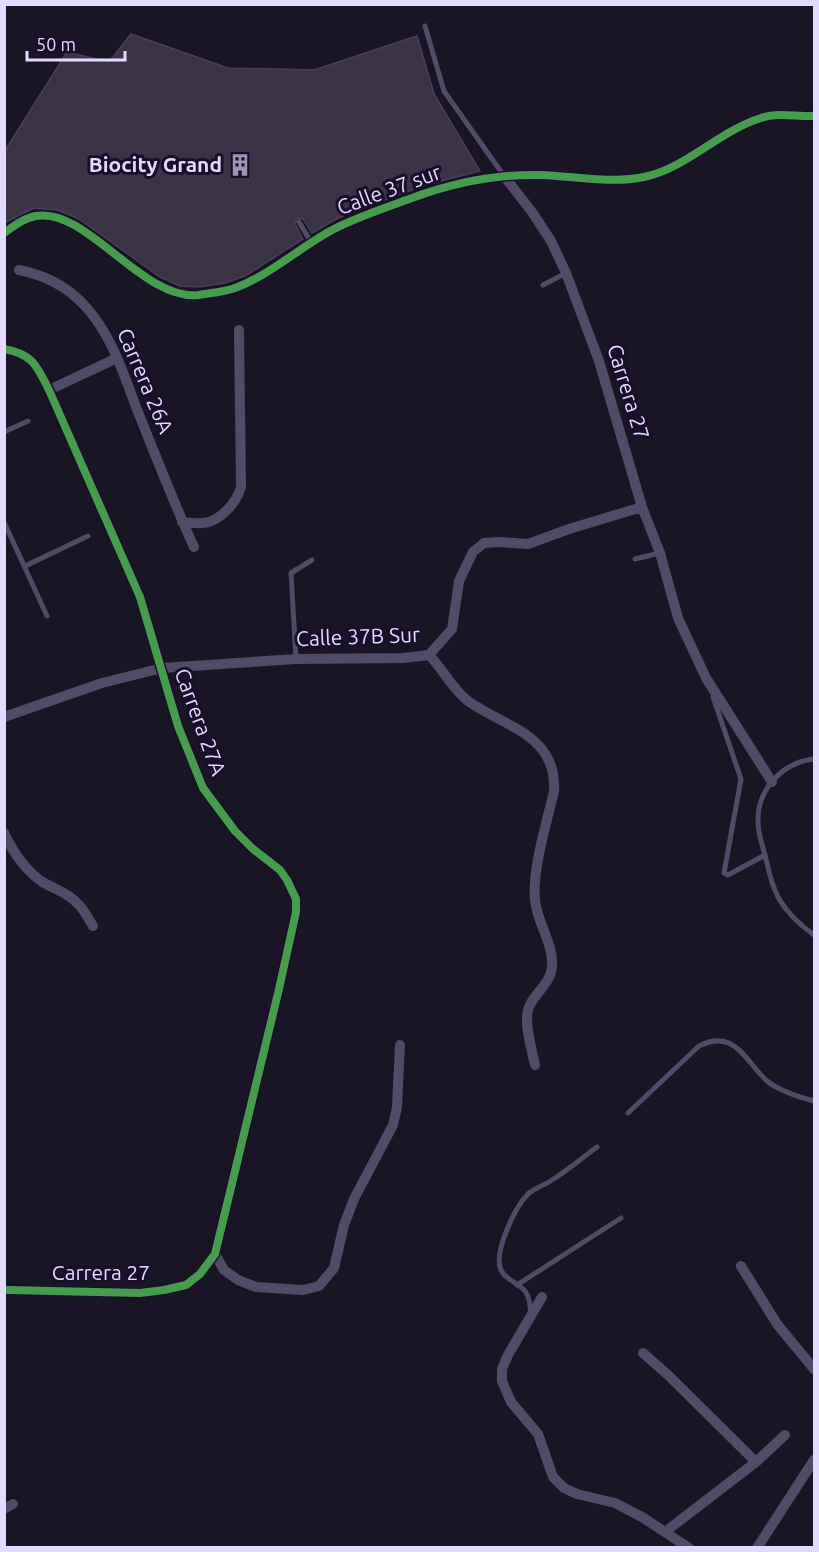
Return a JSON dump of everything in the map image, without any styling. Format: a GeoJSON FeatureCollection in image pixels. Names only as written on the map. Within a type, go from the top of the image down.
{"type":"FeatureCollection","features":[{"type":"Feature","properties":{"kind":"street","name":"Calle 37 sur"},"geometry":{"type":"LineString","coordinates":[[4,233],[21,221],[36,216],[52,216],[66,221],[94,239],[154,283],[192,296],[234,288],[255,278],[330,231],[436,190],[480,179],[504,176],[538,175],[619,180],[644,177],[662,171],[745,124],[763,117],[814,116]]}},
{"type":"Feature","properties":{"kind":"street","name":"Carrera 27"},"geometry":{"type":"LineString","coordinates":[[504,176],[551,241],[566,273],[599,361],[642,507],[660,553],[678,618],[706,678],[772,782]]}},
{"type":"Feature","properties":{"kind":"street","name":"Carrera 26A"},"geometry":{"type":"LineString","coordinates":[[19,270],[38,273],[54,280],[84,304],[96,320],[117,358],[194,547]]}},
{"type":"Feature","properties":{"kind":"street"},"geometry":{"type":"LineString","coordinates":[[182,522],[204,524],[211,521],[234,503],[239,496],[241,487],[239,330]]}},
{"type":"Feature","properties":{"kind":"street","name":"Carrera 27A"},"geometry":{"type":"LineString","coordinates":[[4,349],[17,351],[34,361],[49,390],[140,597],[178,726],[203,788],[235,831],[253,849],[280,870],[296,899],[296,912],[279,989],[215,1254]]}},
{"type":"Feature","properties":{"kind":"street"},"geometry":{"type":"LineString","coordinates":[[49,390],[117,358]]}},
{"type":"Feature","properties":{"kind":"street","name":"Calle 37B Sur"},"geometry":{"type":"LineString","coordinates":[[4,717],[102,683],[162,668],[296,658],[403,658],[429,655],[452,629],[459,581],[473,552],[484,543],[528,544],[559,532],[642,507]]}},
{"type":"Feature","properties":{"kind":"street"},"geometry":{"type":"LineString","coordinates":[[429,655],[455,689],[468,701],[527,735],[541,748],[552,764],[555,778],[554,791],[536,877],[535,896],[536,911],[550,950],[552,965],[550,977],[528,1010],[527,1019],[535,1065]]}},
{"type":"Feature","properties":{"kind":"street"},"geometry":{"type":"LineString","coordinates":[[4,833],[30,873],[71,897],[79,904],[93,926]]}},
{"type":"Feature","properties":{"kind":"street"},"geometry":{"type":"LineString","coordinates":[[215,1254],[224,1270],[238,1280],[256,1287],[303,1290],[319,1286],[334,1268],[344,1225],[354,1199],[393,1125],[397,1107],[400,1046]]}},
{"type":"Feature","properties":{"kind":"street","name":"Carrera 27"},"geometry":{"type":"LineString","coordinates":[[8,1290],[140,1293],[165,1290],[186,1285],[200,1274],[215,1254]]}},
{"type":"Feature","properties":{"kind":"street"},"geometry":{"type":"LineString","coordinates":[[741,1266],[777,1324],[814,1369]]}},
{"type":"Feature","properties":{"kind":"street"},"geometry":{"type":"LineString","coordinates":[[543,1297],[508,1355],[502,1369],[502,1381],[511,1402],[538,1434],[553,1478],[564,1488],[578,1494],[615,1503],[688,1548]]}},
{"type":"Feature","properties":{"kind":"street"},"geometry":{"type":"LineString","coordinates":[[643,1353],[756,1462]]}},
{"type":"Feature","properties":{"kind":"street"},"geometry":{"type":"LineString","coordinates":[[665,1532],[756,1462],[785,1436]]}},
{"type":"Feature","properties":{"kind":"street"},"geometry":{"type":"LineString","coordinates":[[757,1548],[814,1460]]}},
{"type":"Feature","properties":{"kind":"lane","name":"Carrera 27"},"geometry":{"type":"LineString","coordinates":[[425,26],[444,91],[504,176]]}},
{"type":"Feature","properties":{"kind":"lane"},"geometry":{"type":"LineString","coordinates":[[299,222],[312,243]]}},
{"type":"Feature","properties":{"kind":"lane"},"geometry":{"type":"LineString","coordinates":[[543,285],[566,273]]}},
{"type":"Feature","properties":{"kind":"lane"},"geometry":{"type":"LineString","coordinates":[[4,432],[28,421]]}},
{"type":"Feature","properties":{"kind":"lane"},"geometry":{"type":"LineString","coordinates":[[4,522],[47,616]]}},
{"type":"Feature","properties":{"kind":"lane"},"geometry":{"type":"LineString","coordinates":[[24,566],[88,536]]}},
{"type":"Feature","properties":{"kind":"lane"},"geometry":{"type":"LineString","coordinates":[[635,559],[660,553]]}},
{"type":"Feature","properties":{"kind":"lane"},"geometry":{"type":"LineString","coordinates":[[296,658],[291,573],[312,560]]}},
{"type":"Feature","properties":{"kind":"lane"},"geometry":{"type":"LineString","coordinates":[[706,678],[741,779],[724,873],[728,875],[765,855]]}},
{"type":"Feature","properties":{"kind":"lane"},"geometry":{"type":"LineString","coordinates":[[814,759],[792,764],[782,770],[772,782],[762,801],[758,823],[772,885],[778,898],[795,920],[814,935]]}},
{"type":"Feature","properties":{"kind":"lane"},"geometry":{"type":"LineString","coordinates":[[628,1113],[699,1046],[713,1041],[730,1042],[747,1057],[767,1081],[795,1095],[814,1101]]}},
{"type":"Feature","properties":{"kind":"lane"},"geometry":{"type":"LineString","coordinates":[[531,1315],[529,1298],[525,1290],[508,1280],[501,1270],[498,1257],[501,1244],[519,1206],[530,1193],[551,1181],[597,1147]]}},
{"type":"Feature","properties":{"kind":"lane"},"geometry":{"type":"LineString","coordinates":[[518,1285],[621,1218]]}},
{"type":"Feature","properties":{"kind":"building","name":"Biocity Grand"},"geometry":{"type":"Polygon","coordinates":[[[131,34],[228,68],[314,70],[417,36],[434,94],[480,171],[425,185],[338,218],[312,233],[303,219],[297,218],[295,224],[303,239],[245,276],[225,283],[199,287],[180,286],[160,277],[79,219],[58,210],[34,208],[4,223],[4,152],[67,52],[109,62],[131,34]]]}},
{"type":"Feature","properties":{"kind":"cycle path"},"geometry":{"type":"LineString","coordinates":[[4,233],[32,217],[55,217],[75,225],[157,284],[178,293],[199,295],[248,283],[342,225],[443,188],[475,180],[524,175],[605,180],[644,177],[675,166],[731,131],[761,118],[781,115],[814,116]]}},
{"type":"Feature","properties":{"kind":"cycle path"},"geometry":{"type":"LineString","coordinates":[[4,349],[22,354],[33,362],[49,390],[140,597],[178,726],[203,788],[235,831],[253,849],[280,870],[296,899],[296,912],[279,989],[215,1254],[200,1274],[186,1285],[164,1290],[140,1293],[8,1290]]}},
{"type":"Feature","properties":{"kind":"place","name":"Biocity Grand"},"geometry":{"type":"Point","coordinates":[240,165]}}]}
